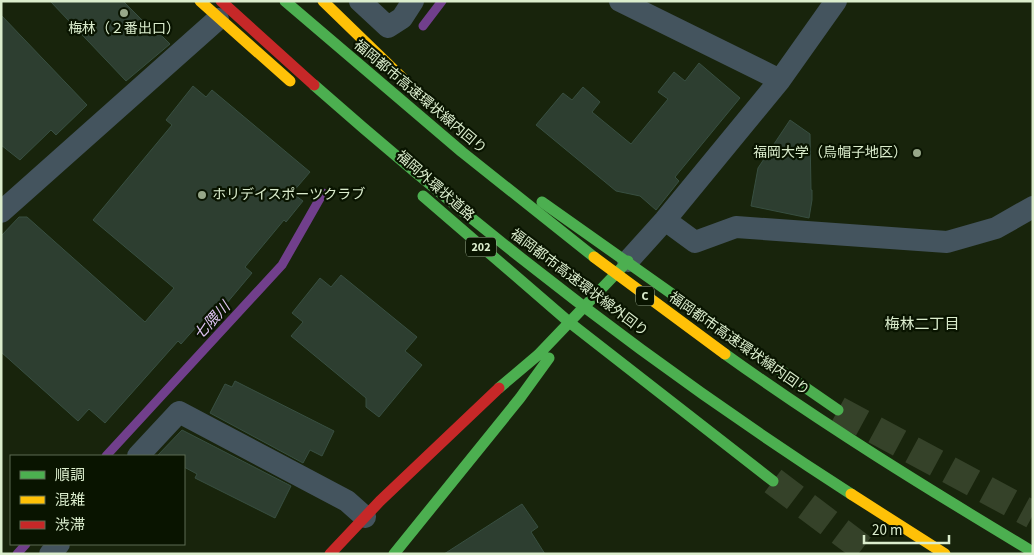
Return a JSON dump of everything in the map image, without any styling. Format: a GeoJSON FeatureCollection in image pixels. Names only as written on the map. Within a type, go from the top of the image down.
{"type":"FeatureCollection","features":[{"type":"Feature","properties":{"kind":"main road"},"geometry":{"type":"LineString","coordinates":[[200,1],[219,10],[300,90]]}},
{"type":"Feature","properties":{"kind":"main road","name":"福岡都市高速環状線内回り"},"geometry":{"type":"LineString","coordinates":[[285,1],[426,123],[560,233],[658,306],[760,378],[894,468],[1033,552]]}},
{"type":"Feature","properties":{"kind":"main road"},"geometry":{"type":"LineString","coordinates":[[315,1],[434,111]]}},
{"type":"Feature","properties":{"kind":"main road"},"geometry":{"type":"LineString","coordinates":[[323,1],[494,170],[628,261],[764,361],[838,410]]}},
{"type":"Feature","properties":{"kind":"main road","name":"福岡都市高速環状線外回り"},"geometry":{"type":"LineString","coordinates":[[219,10],[534,269],[630,342],[869,507],[945,554]]}},
{"type":"Feature","properties":{"kind":"main road"},"geometry":{"type":"LineString","coordinates":[[462,137],[560,233]]}},
{"type":"Feature","properties":{"kind":"main road","name":"福岡外環状道路"},"geometry":{"type":"LineString","coordinates":[[412,186],[569,322],[772,481]]}},
{"type":"Feature","properties":{"kind":"main road"},"geometry":{"type":"LineString","coordinates":[[330,554],[365,517],[489,398],[538,355],[628,261]]}},
{"type":"Feature","properties":{"kind":"main road"},"geometry":{"type":"LineString","coordinates":[[394,554],[520,398],[546,362],[569,322]]}},
{"type":"Feature","properties":{"kind":"street"},"geometry":{"type":"LineString","coordinates":[[360,1],[388,27],[402,18],[413,1]]}},
{"type":"Feature","properties":{"kind":"street"},"geometry":{"type":"LineString","coordinates":[[620,1],[780,80]]}},
{"type":"Feature","properties":{"kind":"street"},"geometry":{"type":"LineString","coordinates":[[628,261],[665,220],[780,80],[836,1]]}},
{"type":"Feature","properties":{"kind":"street"},"geometry":{"type":"LineString","coordinates":[[1,212],[219,10]]}},
{"type":"Feature","properties":{"kind":"street"},"geometry":{"type":"LineString","coordinates":[[665,220],[695,242],[736,227],[947,242],[996,228],[1033,207]]}},
{"type":"Feature","properties":{"kind":"street"},"geometry":{"type":"LineString","coordinates":[[139,455],[179,412],[342,498],[365,517]]}},
{"type":"Feature","properties":{"kind":"building"},"geometry":{"type":"Polygon","coordinates":[[[50,1],[123,1],[147,25],[149,23],[170,44],[126,81],[50,1]]]}},
{"type":"Feature","properties":{"kind":"building"},"geometry":{"type":"Polygon","coordinates":[[[1,15],[87,105],[56,135],[51,130],[20,160],[1,145],[1,15]]]}},
{"type":"Feature","properties":{"kind":"building"},"geometry":{"type":"Polygon","coordinates":[[[699,63],[740,98],[675,177],[679,181],[656,210],[640,196],[616,191],[536,125],[563,93],[572,100],[583,87],[600,102],[592,112],[631,144],[668,99],[658,92],[674,72],[685,81],[699,63]]]}},
{"type":"Feature","properties":{"kind":"building"},"geometry":{"type":"Polygon","coordinates":[[[193,86],[206,97],[212,90],[310,172],[292,193],[303,201],[286,222],[284,220],[245,267],[252,273],[211,322],[205,317],[181,344],[178,341],[105,423],[89,409],[78,421],[1,352],[1,236],[19,217],[27,217],[145,322],[174,288],[93,220],[172,125],[166,120],[193,86]]]}},
{"type":"Feature","properties":{"kind":"building"},"geometry":{"type":"Polygon","coordinates":[[[790,120],[810,134],[812,200],[809,218],[751,206],[758,168],[790,120]]]}},
{"type":"Feature","properties":{"kind":"building"},"geometry":{"type":"Polygon","coordinates":[[[341,275],[417,337],[405,351],[422,365],[379,417],[366,407],[366,398],[291,336],[303,322],[292,313],[320,278],[331,287],[341,275]]]}},
{"type":"Feature","properties":{"kind":"building"},"geometry":{"type":"Polygon","coordinates":[[[235,381],[334,431],[322,456],[310,450],[303,463],[210,413],[225,384],[232,387],[235,381]]]}},
{"type":"Feature","properties":{"kind":"building"},"geometry":{"type":"Polygon","coordinates":[[[182,430],[291,486],[275,518],[195,478],[197,474],[185,468],[185,455],[158,455],[182,430]]]}},
{"type":"Feature","properties":{"kind":"building"},"geometry":{"type":"Polygon","coordinates":[[[522,504],[538,527],[531,532],[545,554],[444,554],[522,504]]]}},
{"type":"Feature","properties":{"kind":"waterway","name":"七隈川"},"geometry":{"type":"LineString","coordinates":[[423,26],[442,1]]}},
{"type":"Feature","properties":{"kind":"waterway","name":"七隈川"},"geometry":{"type":"LineString","coordinates":[[107,455],[282,265],[323,193]]}},
{"type":"Feature","properties":{"kind":"waterway","name":"七隈川"},"geometry":{"type":"LineString","coordinates":[[17,554],[25,545]]}},
{"type":"Feature","properties":{"kind":"tunnel"},"geometry":{"type":"LineString","coordinates":[[838,410],[1033,515]]}},
{"type":"Feature","properties":{"kind":"tunnel"},"geometry":{"type":"LineString","coordinates":[[773,481],[870,554]]}},
{"type":"Feature","properties":{"kind":"traffic: fast"},"geometry":{"type":"LineString","coordinates":[[285,1],[462,152],[594,257]]}},
{"type":"Feature","properties":{"kind":"traffic: fast"},"geometry":{"type":"LineString","coordinates":[[314,85],[442,195],[575,300],[711,400],[851,494]]}},
{"type":"Feature","properties":{"kind":"traffic: fast"},"geometry":{"type":"LineString","coordinates":[[423,196],[569,322],[773,481]]}},
{"type":"Feature","properties":{"kind":"traffic: fast"},"geometry":{"type":"LineString","coordinates":[[542,202],[838,410]]}},
{"type":"Feature","properties":{"kind":"traffic: fast"},"geometry":{"type":"LineString","coordinates":[[499,388],[538,355],[628,261]]}},
{"type":"Feature","properties":{"kind":"traffic: fast"},"geometry":{"type":"LineString","coordinates":[[725,354],[877,456],[1033,552]]}},
{"type":"Feature","properties":{"kind":"traffic: fast"},"geometry":{"type":"LineString","coordinates":[[394,554],[520,398],[549,358]]}},
{"type":"Feature","properties":{"kind":"traffic: slow"},"geometry":{"type":"LineString","coordinates":[[200,1],[290,81]]}},
{"type":"Feature","properties":{"kind":"traffic: slow"},"geometry":{"type":"LineString","coordinates":[[323,1],[424,99]]}},
{"type":"Feature","properties":{"kind":"traffic: slow"},"geometry":{"type":"LineString","coordinates":[[594,257],[725,354]]}},
{"type":"Feature","properties":{"kind":"traffic: slow"},"geometry":{"type":"LineString","coordinates":[[851,494],[945,554]]}},
{"type":"Feature","properties":{"kind":"traffic: jam"},"geometry":{"type":"LineString","coordinates":[[221,1],[314,85]]}},
{"type":"Feature","properties":{"kind":"traffic: jam"},"geometry":{"type":"LineString","coordinates":[[330,554],[380,501],[499,388]]}},
{"type":"Feature","properties":{"kind":"place","name":"梅林（２番出口）"},"geometry":{"type":"Point","coordinates":[124,13]}},
{"type":"Feature","properties":{"kind":"place","name":"福岡大学（烏帽子地区）"},"geometry":{"type":"Point","coordinates":[917,153]}},
{"type":"Feature","properties":{"kind":"place","name":"ホリデイスポーツクラブ"},"geometry":{"type":"Point","coordinates":[202,195]}},
{"type":"Feature","properties":{"kind":"district","name":"梅林二丁目"},"geometry":{"type":"Point","coordinates":[922,324]}}]}
